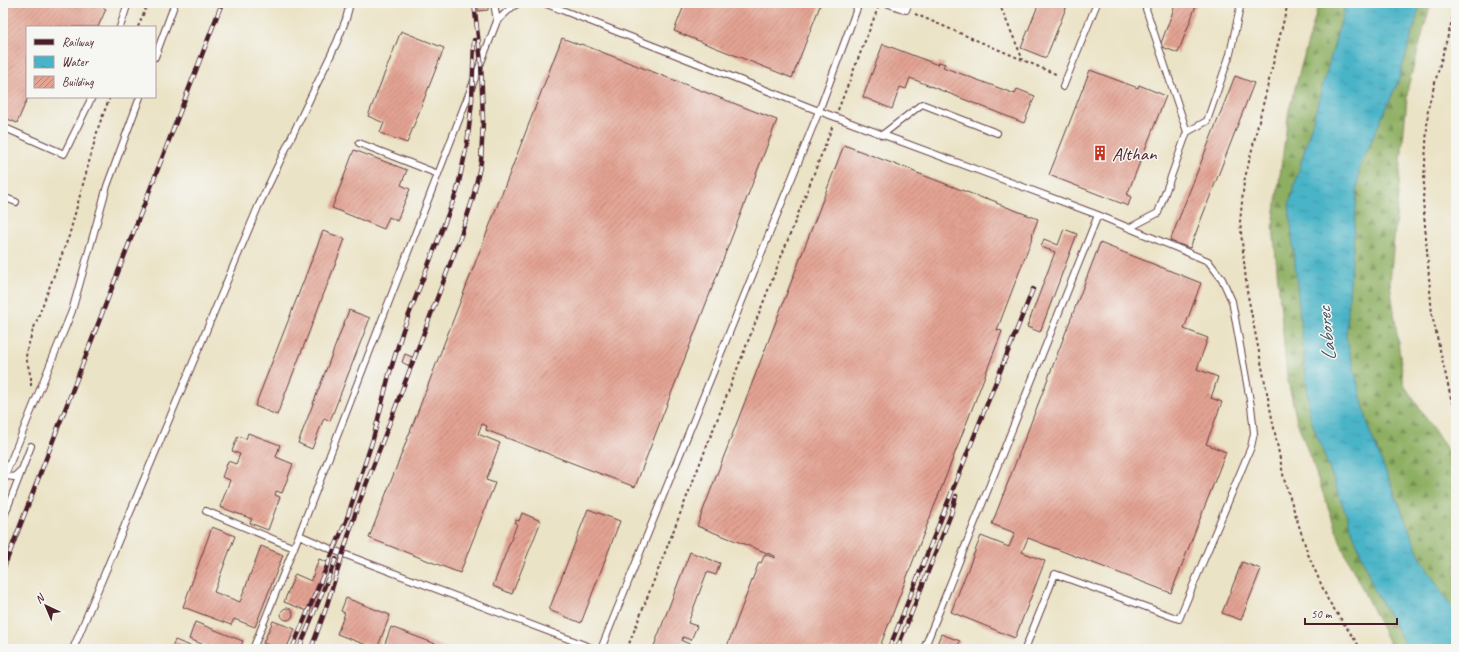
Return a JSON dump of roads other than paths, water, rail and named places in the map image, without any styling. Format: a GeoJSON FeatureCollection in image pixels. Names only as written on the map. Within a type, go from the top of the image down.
{"type":"FeatureCollection","features":[{"type":"Feature","properties":{"kind":"lane"},"geometry":{"type":"LineString","coordinates":[[120,26],[128,3]]}},
{"type":"Feature","properties":{"kind":"lane"},"geometry":{"type":"LineString","coordinates":[[156,54],[175,3]]}},
{"type":"Feature","properties":{"kind":"lane"},"geometry":{"type":"LineString","coordinates":[[73,649],[248,228],[337,42],[346,19],[350,3]]}},
{"type":"Feature","properties":{"kind":"lane"},"geometry":{"type":"LineString","coordinates":[[494,3],[497,21]]}},
{"type":"Feature","properties":{"kind":"lane"},"geometry":{"type":"LineString","coordinates":[[253,649],[294,548],[497,21],[512,7],[519,3]]}},
{"type":"Feature","properties":{"kind":"lane"},"geometry":{"type":"LineString","coordinates":[[544,3],[836,118],[1098,215],[1208,261],[1222,279],[1232,301],[1251,406],[1254,433],[1251,447],[1179,619],[1055,574],[1025,649]]}},
{"type":"Feature","properties":{"kind":"lane"},"geometry":{"type":"LineString","coordinates":[[601,649],[818,111],[859,3]]}},
{"type":"Feature","properties":{"kind":"lane"},"geometry":{"type":"LineString","coordinates":[[886,3],[906,10],[909,3]]}},
{"type":"Feature","properties":{"kind":"lane"},"geometry":{"type":"LineString","coordinates":[[1063,87],[1097,3]]}},
{"type":"Feature","properties":{"kind":"lane"},"geometry":{"type":"LineString","coordinates":[[1129,228],[1158,213],[1187,132],[1146,9],[1148,3]]}},
{"type":"Feature","properties":{"kind":"lane"},"geometry":{"type":"LineString","coordinates":[[1187,132],[1207,122],[1230,54],[1241,3]]}},
{"type":"Feature","properties":{"kind":"lane"},"geometry":{"type":"LineString","coordinates":[[3,127],[64,154],[92,98]]}},
{"type":"Feature","properties":{"kind":"lane"},"geometry":{"type":"LineString","coordinates":[[24,464],[16,476],[4,478],[72,311],[107,186],[140,98]]}},
{"type":"Feature","properties":{"kind":"lane"},"geometry":{"type":"LineString","coordinates":[[882,135],[922,104],[997,134]]}},
{"type":"Feature","properties":{"kind":"lane"},"geometry":{"type":"LineString","coordinates":[[359,143],[438,174]]}},
{"type":"Feature","properties":{"kind":"lane"},"geometry":{"type":"LineString","coordinates":[[3,197],[16,202]]}},
{"type":"Feature","properties":{"kind":"lane"},"geometry":{"type":"LineString","coordinates":[[924,649],[1098,215]]}},
{"type":"Feature","properties":{"kind":"lane"},"geometry":{"type":"LineString","coordinates":[[3,519],[31,446]]}},
{"type":"Feature","properties":{"kind":"lane"},"geometry":{"type":"LineString","coordinates":[[206,511],[294,548]]}},
{"type":"Feature","properties":{"kind":"lane"},"geometry":{"type":"LineString","coordinates":[[299,535],[333,550],[595,649]]}},
{"type":"Feature","properties":{"kind":"water","name":"Laborec"},"geometry":{"type":"Polygon","coordinates":[[[1346,3],[1421,3],[1398,82],[1359,169],[1346,337],[1370,432],[1421,559],[1456,615],[1456,649],[1408,649],[1373,587],[1310,417],[1289,205],[1346,3]]]}},
{"type":"Feature","properties":{"kind":"railway"},"geometry":{"type":"LineString","coordinates":[[3,570],[222,3]]}},
{"type":"Feature","properties":{"kind":"railway"},"geometry":{"type":"LineString","coordinates":[[311,649],[325,611],[356,511],[460,238],[473,198],[481,162],[483,121],[481,62],[474,3]]}},
{"type":"Feature","properties":{"kind":"railway"},"geometry":{"type":"LineString","coordinates":[[292,649],[346,521],[373,439],[389,375],[403,330],[457,191],[467,145],[472,101],[474,40]]}},
{"type":"Feature","properties":{"kind":"railway"},"geometry":{"type":"LineString","coordinates":[[889,649],[1033,289]]}},
{"type":"Feature","properties":{"kind":"railway"},"geometry":{"type":"LineString","coordinates":[[897,649],[951,514],[956,496]]}},
{"type":"Feature","properties":{"kind":"railway"},"geometry":{"type":"LineString","coordinates":[[299,649],[336,559]]}},
{"type":"Feature","properties":{"kind":"place","name":"Althan"},"geometry":{"type":"Point","coordinates":[1100,153]}}]}
